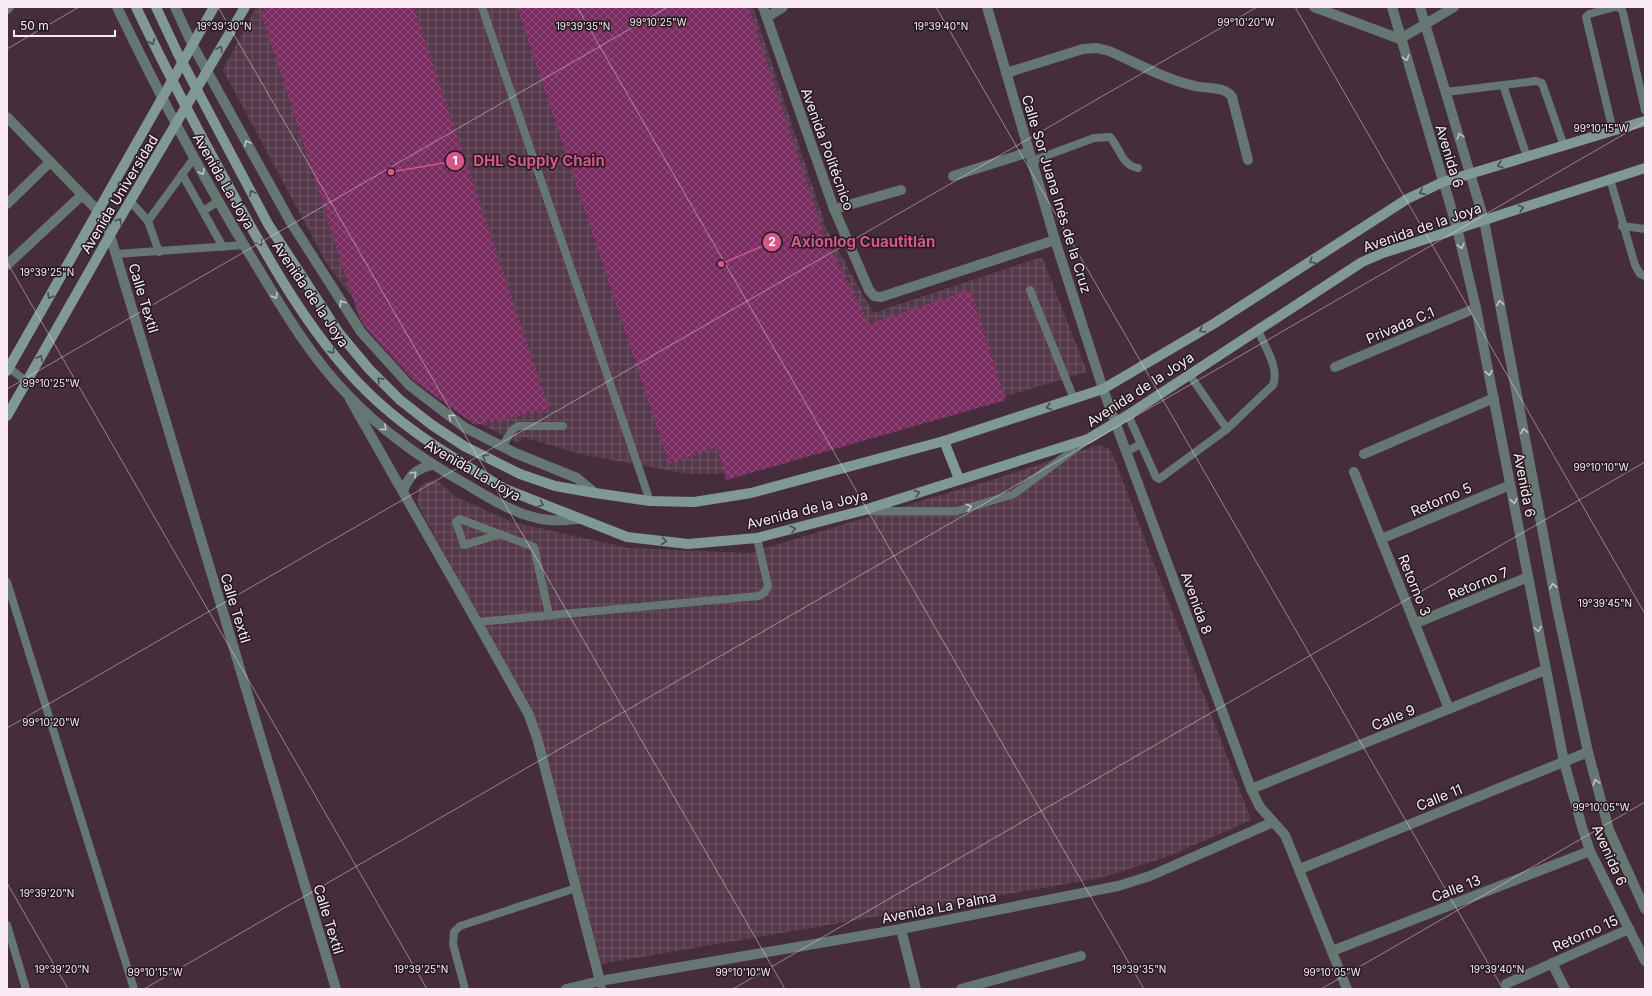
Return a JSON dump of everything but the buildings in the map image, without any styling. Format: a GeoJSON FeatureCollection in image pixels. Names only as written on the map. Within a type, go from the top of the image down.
{"type":"FeatureCollection","features":[{"type":"Feature","properties":{"kind":"main road","name":"Avenida de la Joya"},"geometry":{"type":"LineString","coordinates":[[136,7],[167,74],[256,236],[317,333],[345,369],[376,401],[411,430],[445,453],[505,489],[627,537],[688,544],[757,538],[861,511],[1088,439],[1128,415],[1362,262],[1383,253],[1457,228],[1645,168]]}},
{"type":"Feature","properties":{"kind":"main road","name":"Avenida de la Joya"},"geometry":{"type":"LineString","coordinates":[[156,7],[178,54],[268,224],[339,333],[368,369],[400,400],[432,425],[464,446],[520,474],[555,486],[650,501],[694,502],[751,493],[944,441],[1102,389],[1215,323],[1407,199],[1442,182],[1645,121]]}},
{"type":"Feature","properties":{"kind":"main road","name":"Avenida Universidad"},"geometry":{"type":"LineString","coordinates":[[8,368],[214,7]]}},
{"type":"Feature","properties":{"kind":"main road","name":"Avenida Universidad"},"geometry":{"type":"LineString","coordinates":[[7,416],[110,235],[176,126],[245,7]]}},
{"type":"Feature","properties":{"kind":"main road"},"geometry":{"type":"LineString","coordinates":[[944,441],[959,479]]}},
{"type":"Feature","properties":{"kind":"street","name":"Avenida La Joya"},"geometry":{"type":"LineString","coordinates":[[117,7],[162,100],[244,245],[304,344],[348,395],[395,438],[432,465],[490,498],[523,514],[549,520],[578,519]]}},
{"type":"Feature","properties":{"kind":"street"},"geometry":{"type":"LineString","coordinates":[[175,7],[192,44],[208,70],[290,222],[361,332],[409,385],[464,427],[502,447],[577,478],[595,493]]}},
{"type":"Feature","properties":{"kind":"street"},"geometry":{"type":"LineString","coordinates":[[765,12],[783,7]]}},
{"type":"Feature","properties":{"kind":"street","name":"Calle Sor Juana Inés de la Cruz"},"geometry":{"type":"LineString","coordinates":[[987,7],[1055,240],[1102,389]]}},
{"type":"Feature","properties":{"kind":"street"},"geometry":{"type":"LineString","coordinates":[[1314,7],[1400,39],[1454,7]]}},
{"type":"Feature","properties":{"kind":"street","name":"Avenida 6"},"geometry":{"type":"LineString","coordinates":[[1392,7],[1442,182],[1457,228],[1476,308],[1564,762],[1590,851],[1645,962]]}},
{"type":"Feature","properties":{"kind":"street","name":"Avenida 6"},"geometry":{"type":"LineString","coordinates":[[1420,7],[1484,220],[1557,608],[1588,752],[1609,830],[1645,909]]}},
{"type":"Feature","properties":{"kind":"street","name":"Avenida Politécnico"},"geometry":{"type":"LineString","coordinates":[[765,12],[834,209],[869,290],[874,296],[881,297],[1055,240]]}},
{"type":"Feature","properties":{"kind":"street"},"geometry":{"type":"LineString","coordinates":[[1006,73],[1083,49],[1098,48],[1109,51],[1179,82],[1224,90],[1229,92],[1232,97],[1248,160]]}},
{"type":"Feature","properties":{"kind":"street","name":"Calle Textil"},"geometry":{"type":"LineString","coordinates":[[8,120],[98,211],[110,235],[336,989]]}},
{"type":"Feature","properties":{"kind":"street"},"geometry":{"type":"LineString","coordinates":[[952,176],[1031,156]]}},
{"type":"Feature","properties":{"kind":"street"},"geometry":{"type":"LineString","coordinates":[[7,204],[50,162]]}},
{"type":"Feature","properties":{"kind":"street"},"geometry":{"type":"LineString","coordinates":[[834,209],[902,190]]}},
{"type":"Feature","properties":{"kind":"street"},"geometry":{"type":"LineString","coordinates":[[7,265],[82,195]]}},
{"type":"Feature","properties":{"kind":"street","name":"Privada C.1"},"geometry":{"type":"LineString","coordinates":[[1335,367],[1476,308]]}},
{"type":"Feature","properties":{"kind":"street","name":"Avenida 8"},"geometry":{"type":"LineString","coordinates":[[1102,389],[1251,789],[1260,807],[1273,822]]}},
{"type":"Feature","properties":{"kind":"street"},"geometry":{"type":"LineString","coordinates":[[348,395],[478,622],[528,715],[533,727],[601,985]]}},
{"type":"Feature","properties":{"kind":"street"},"geometry":{"type":"LineString","coordinates":[[1364,454],[1494,398]]}},
{"type":"Feature","properties":{"kind":"street"},"geometry":{"type":"LineString","coordinates":[[402,491],[413,474],[420,468],[432,465]]}},
{"type":"Feature","properties":{"kind":"street","name":"Retorno 3"},"geometry":{"type":"LineString","coordinates":[[1354,472],[1416,623],[1449,709]]}},
{"type":"Feature","properties":{"kind":"street","name":"Retorno 5"},"geometry":{"type":"LineString","coordinates":[[1382,539],[1510,485]]}},
{"type":"Feature","properties":{"kind":"street","name":"Retorno 7"},"geometry":{"type":"LineString","coordinates":[[1416,623],[1528,577]]}},
{"type":"Feature","properties":{"kind":"street","name":"Calle 9"},"geometry":{"type":"LineString","coordinates":[[1251,789],[1546,670]]}},
{"type":"Feature","properties":{"kind":"street","name":"Calle 11"},"geometry":{"type":"LineString","coordinates":[[1300,869],[1588,752]]}},
{"type":"Feature","properties":{"kind":"street"},"geometry":{"type":"LineString","coordinates":[[1273,822],[1285,835],[1300,869],[1347,989]]}},
{"type":"Feature","properties":{"kind":"street","name":"Avenida La Palma"},"geometry":{"type":"LineString","coordinates":[[566,989],[601,985],[901,929],[1118,886],[1150,876],[1273,822]]}},
{"type":"Feature","properties":{"kind":"street","name":"Calle 13"},"geometry":{"type":"LineString","coordinates":[[1332,951],[1590,851]]}},
{"type":"Feature","properties":{"kind":"street"},"geometry":{"type":"LineString","coordinates":[[901,929],[916,989]]}},
{"type":"Feature","properties":{"kind":"street","name":"Retorno 15"},"geometry":{"type":"LineString","coordinates":[[1506,984],[1629,929]]}},
{"type":"Feature","properties":{"kind":"street"},"geometry":{"type":"LineString","coordinates":[[961,989],[1081,956]]}},
{"type":"Feature","properties":{"kind":"street","name":"Retorno 15"},"geometry":{"type":"LineString","coordinates":[[1552,963],[1565,989]]}},
{"type":"Feature","properties":{"kind":"lane"},"geometry":{"type":"LineString","coordinates":[[482,7],[650,501]]}},
{"type":"Feature","properties":{"kind":"lane"},"geometry":{"type":"LineString","coordinates":[[1613,131],[1586,17],[1589,14],[1616,7],[1621,8],[1645,110]]}},
{"type":"Feature","properties":{"kind":"lane"},"geometry":{"type":"LineString","coordinates":[[1446,92],[1536,81],[1542,83],[1564,146]]}},
{"type":"Feature","properties":{"kind":"lane"},"geometry":{"type":"LineString","coordinates":[[1504,85],[1527,156]]}},
{"type":"Feature","properties":{"kind":"lane"},"geometry":{"type":"LineString","coordinates":[[1031,156],[1094,138],[1110,137],[1118,146],[1125,163],[1132,168],[1138,168]]}},
{"type":"Feature","properties":{"kind":"lane"},"geometry":{"type":"LineString","coordinates":[[148,221],[194,158]]}},
{"type":"Feature","properties":{"kind":"lane"},"geometry":{"type":"LineString","coordinates":[[182,174],[223,247]]}},
{"type":"Feature","properties":{"kind":"lane"},"geometry":{"type":"LineString","coordinates":[[1610,179],[1634,265],[1640,274],[1645,276]]}},
{"type":"Feature","properties":{"kind":"lane"},"geometry":{"type":"LineString","coordinates":[[203,211],[219,201]]}},
{"type":"Feature","properties":{"kind":"lane"},"geometry":{"type":"LineString","coordinates":[[131,202],[148,221],[159,252]]}},
{"type":"Feature","properties":{"kind":"lane"},"geometry":{"type":"LineString","coordinates":[[1622,226],[1645,229]]}},
{"type":"Feature","properties":{"kind":"lane"},"geometry":{"type":"LineString","coordinates":[[116,254],[244,245]]}},
{"type":"Feature","properties":{"kind":"lane"},"geometry":{"type":"LineString","coordinates":[[1030,290],[1074,398]]}},
{"type":"Feature","properties":{"kind":"lane"},"geometry":{"type":"LineString","coordinates":[[1128,415],[1156,477],[1159,479],[1227,430],[1273,385],[1276,379],[1275,371],[1258,330]]}},
{"type":"Feature","properties":{"kind":"lane"},"geometry":{"type":"LineString","coordinates":[[8,368],[27,382]]}},
{"type":"Feature","properties":{"kind":"lane"},"geometry":{"type":"LineString","coordinates":[[1189,374],[1227,430]]}},
{"type":"Feature","properties":{"kind":"lane"},"geometry":{"type":"LineString","coordinates":[[502,447],[512,430],[518,426],[563,426]]}},
{"type":"Feature","properties":{"kind":"lane"},"geometry":{"type":"LineString","coordinates":[[861,511],[957,511],[1014,494],[1088,439]]}},
{"type":"Feature","properties":{"kind":"lane"},"geometry":{"type":"LineString","coordinates":[[1126,452],[1141,444]]}},
{"type":"Feature","properties":{"kind":"lane"},"geometry":{"type":"LineString","coordinates":[[501,534],[464,545],[456,522],[460,519],[501,534],[534,547],[549,615]]}},
{"type":"Feature","properties":{"kind":"lane"},"geometry":{"type":"LineString","coordinates":[[478,622],[759,596],[768,586],[757,538]]}},
{"type":"Feature","properties":{"kind":"lane"},"geometry":{"type":"LineString","coordinates":[[7,582],[134,989]]}},
{"type":"Feature","properties":{"kind":"lane"},"geometry":{"type":"LineString","coordinates":[[465,989],[453,944],[454,932],[460,926],[576,888]]}},
{"type":"Feature","properties":{"kind":"lane"},"geometry":{"type":"LineString","coordinates":[[7,925],[26,989]]}},
{"type":"Feature","properties":{"kind":"shaded area"},"geometry":{"type":"Polygon","coordinates":[[[256,7],[753,7],[827,230],[873,313],[1042,257],[1087,372],[786,461],[720,474],[689,474],[580,454],[523,437],[518,443],[457,412],[405,368],[327,264],[223,70],[256,7]]]}},
{"type":"Feature","properties":{"kind":"shaded area"},"geometry":{"type":"Polygon","coordinates":[[[1098,445],[1108,448],[1113,455],[1251,820],[1167,857],[1100,878],[601,964],[536,722],[417,503],[420,486],[431,480],[439,482],[454,496],[512,522],[628,548],[749,553],[998,478],[1098,445]]]}},
{"type":"Feature","properties":{"kind":"place","name":"DHL Supply Chain"},"geometry":{"type":"Point","coordinates":[391,172]}},
{"type":"Feature","properties":{"kind":"place","name":"Axionlog Cuautitlán"},"geometry":{"type":"Point","coordinates":[721,264]}}]}
